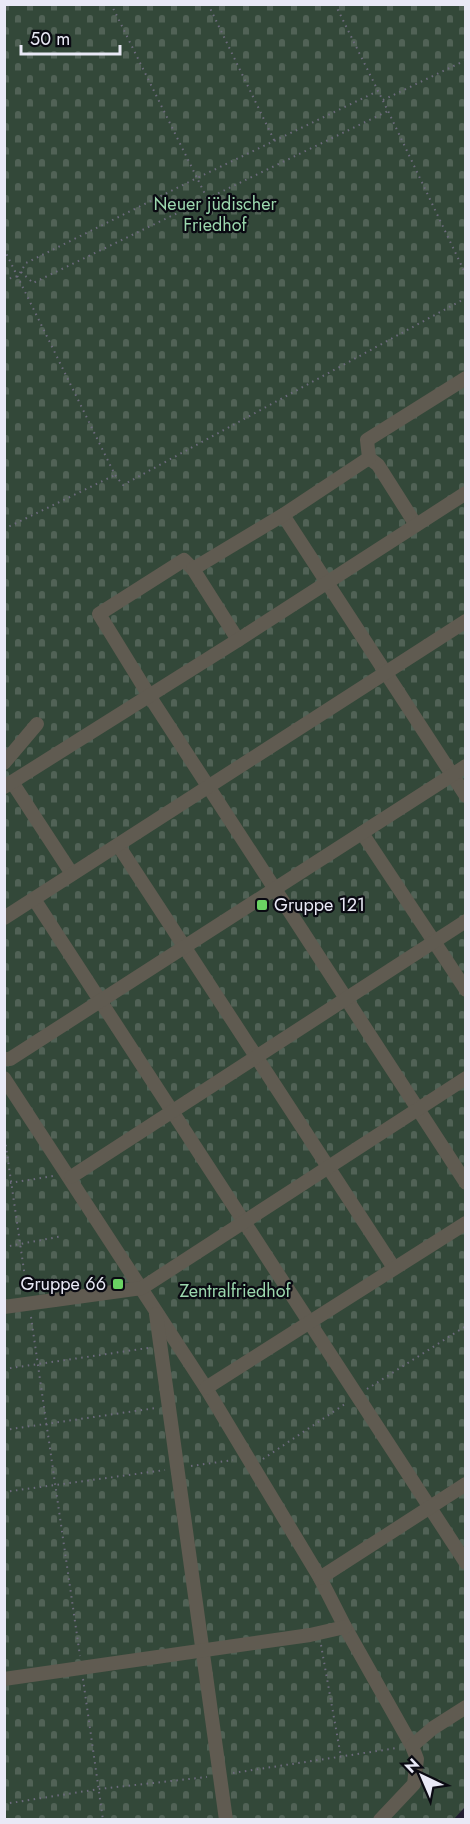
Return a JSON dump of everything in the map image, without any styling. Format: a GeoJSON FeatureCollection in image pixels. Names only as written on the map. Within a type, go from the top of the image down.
{"type":"FeatureCollection","features":[{"type":"Feature","properties":{"kind":"lane"},"geometry":{"type":"LineString","coordinates":[[416,525],[378,465],[369,458],[367,440],[465,378]]}},
{"type":"Feature","properties":{"kind":"lane"},"geometry":{"type":"LineString","coordinates":[[193,569],[283,515],[369,458]]}},
{"type":"Feature","properties":{"kind":"lane"},"geometry":{"type":"LineString","coordinates":[[72,874],[8,784],[150,697],[465,493]]}},
{"type":"Feature","properties":{"kind":"lane"},"geometry":{"type":"LineString","coordinates":[[283,515],[465,796]]}},
{"type":"Feature","properties":{"kind":"lane"},"geometry":{"type":"LineString","coordinates":[[238,640],[193,569],[184,560],[99,614],[150,697],[465,1183]]}},
{"type":"Feature","properties":{"kind":"lane"},"geometry":{"type":"LineString","coordinates":[[4,918],[465,621]]}},
{"type":"Feature","properties":{"kind":"lane"},"geometry":{"type":"LineString","coordinates":[[4,763],[37,724]]}},
{"type":"Feature","properties":{"kind":"lane"},"geometry":{"type":"LineString","coordinates":[[4,1059],[10,1059],[102,1001],[465,766]]}},
{"type":"Feature","properties":{"kind":"lane"},"geometry":{"type":"LineString","coordinates":[[362,832],[465,990]]}},
{"type":"Feature","properties":{"kind":"lane"},"geometry":{"type":"LineString","coordinates":[[118,845],[394,1268]]}},
{"type":"Feature","properties":{"kind":"lane"},"geometry":{"type":"LineString","coordinates":[[34,899],[465,1563]]}},
{"type":"Feature","properties":{"kind":"lane"},"geometry":{"type":"LineString","coordinates":[[69,1175],[173,1111],[465,921]]}},
{"type":"Feature","properties":{"kind":"lane"},"geometry":{"type":"LineString","coordinates":[[4,1078],[206,1388],[320,1578],[412,1746],[417,1759],[414,1784],[380,1820]]}},
{"type":"Feature","properties":{"kind":"lane"},"geometry":{"type":"LineString","coordinates":[[4,1307],[142,1288],[465,1078]]}},
{"type":"Feature","properties":{"kind":"lane"},"geometry":{"type":"LineString","coordinates":[[206,1388],[465,1223]]}},
{"type":"Feature","properties":{"kind":"lane"},"geometry":{"type":"LineString","coordinates":[[155,1309],[226,1820]]}},
{"type":"Feature","properties":{"kind":"lane"},"geometry":{"type":"LineString","coordinates":[[320,1578],[465,1484]]}},
{"type":"Feature","properties":{"kind":"lane"},"geometry":{"type":"LineString","coordinates":[[4,1679],[319,1634],[345,1627]]}},
{"type":"Feature","properties":{"kind":"lane"},"geometry":{"type":"LineString","coordinates":[[412,1746],[433,1728],[465,1707]]}},
{"type":"Feature","properties":{"kind":"path"},"geometry":{"type":"LineString","coordinates":[[111,4],[207,198]]}},
{"type":"Feature","properties":{"kind":"path"},"geometry":{"type":"LineString","coordinates":[[208,4],[275,142]]}},
{"type":"Feature","properties":{"kind":"path"},"geometry":{"type":"LineString","coordinates":[[335,4],[465,275]]}},
{"type":"Feature","properties":{"kind":"path"},"geometry":{"type":"LineString","coordinates":[[383,100],[465,60]]}},
{"type":"Feature","properties":{"kind":"path"},"geometry":{"type":"LineString","coordinates":[[4,280],[18,276],[26,263],[378,91]]}},
{"type":"Feature","properties":{"kind":"path"},"geometry":{"type":"LineString","coordinates":[[21,272],[33,283],[388,111]]}},
{"type":"Feature","properties":{"kind":"path"},"geometry":{"type":"LineString","coordinates":[[4,249],[115,475],[123,485],[465,298]]}},
{"type":"Feature","properties":{"kind":"path"},"geometry":{"type":"LineString","coordinates":[[4,529],[115,475]]}},
{"type":"Feature","properties":{"kind":"path"},"geometry":{"type":"LineString","coordinates":[[4,1133],[103,1820]]}},
{"type":"Feature","properties":{"kind":"path"},"geometry":{"type":"LineString","coordinates":[[4,1184],[69,1175]]}},
{"type":"Feature","properties":{"kind":"path"},"geometry":{"type":"LineString","coordinates":[[4,1246],[63,1236]]}},
{"type":"Feature","properties":{"kind":"path"},"geometry":{"type":"LineString","coordinates":[[4,1369],[160,1346]]}},
{"type":"Feature","properties":{"kind":"path"},"geometry":{"type":"LineString","coordinates":[[4,1431],[168,1406]]}},
{"type":"Feature","properties":{"kind":"path"},"geometry":{"type":"LineString","coordinates":[[4,1492],[248,1458]]}},
{"type":"Feature","properties":{"kind":"path"},"geometry":{"type":"LineString","coordinates":[[319,1634],[341,1757]]}},
{"type":"Feature","properties":{"kind":"path"},"geometry":{"type":"LineString","coordinates":[[461,1820],[465,1815]]}},
{"type":"Feature","properties":{"kind":"green space","name":"Zentralfriedhof"},"geometry":{"type":"Polygon","coordinates":[[[5,5],[465,5],[465,1807],[453,1820],[5,1820],[5,5]]]}},
{"type":"Feature","properties":{"kind":"place","name":"Gruppe 121"},"geometry":{"type":"Point","coordinates":[262,905]}},
{"type":"Feature","properties":{"kind":"place","name":"Gruppe 66"},"geometry":{"type":"Point","coordinates":[118,1284]}},
{"type":"Feature","properties":{"kind":"park label","name":"Neuer jüdischer Friedhof"},"geometry":{"type":"Point","coordinates":[215,214]}}]}
